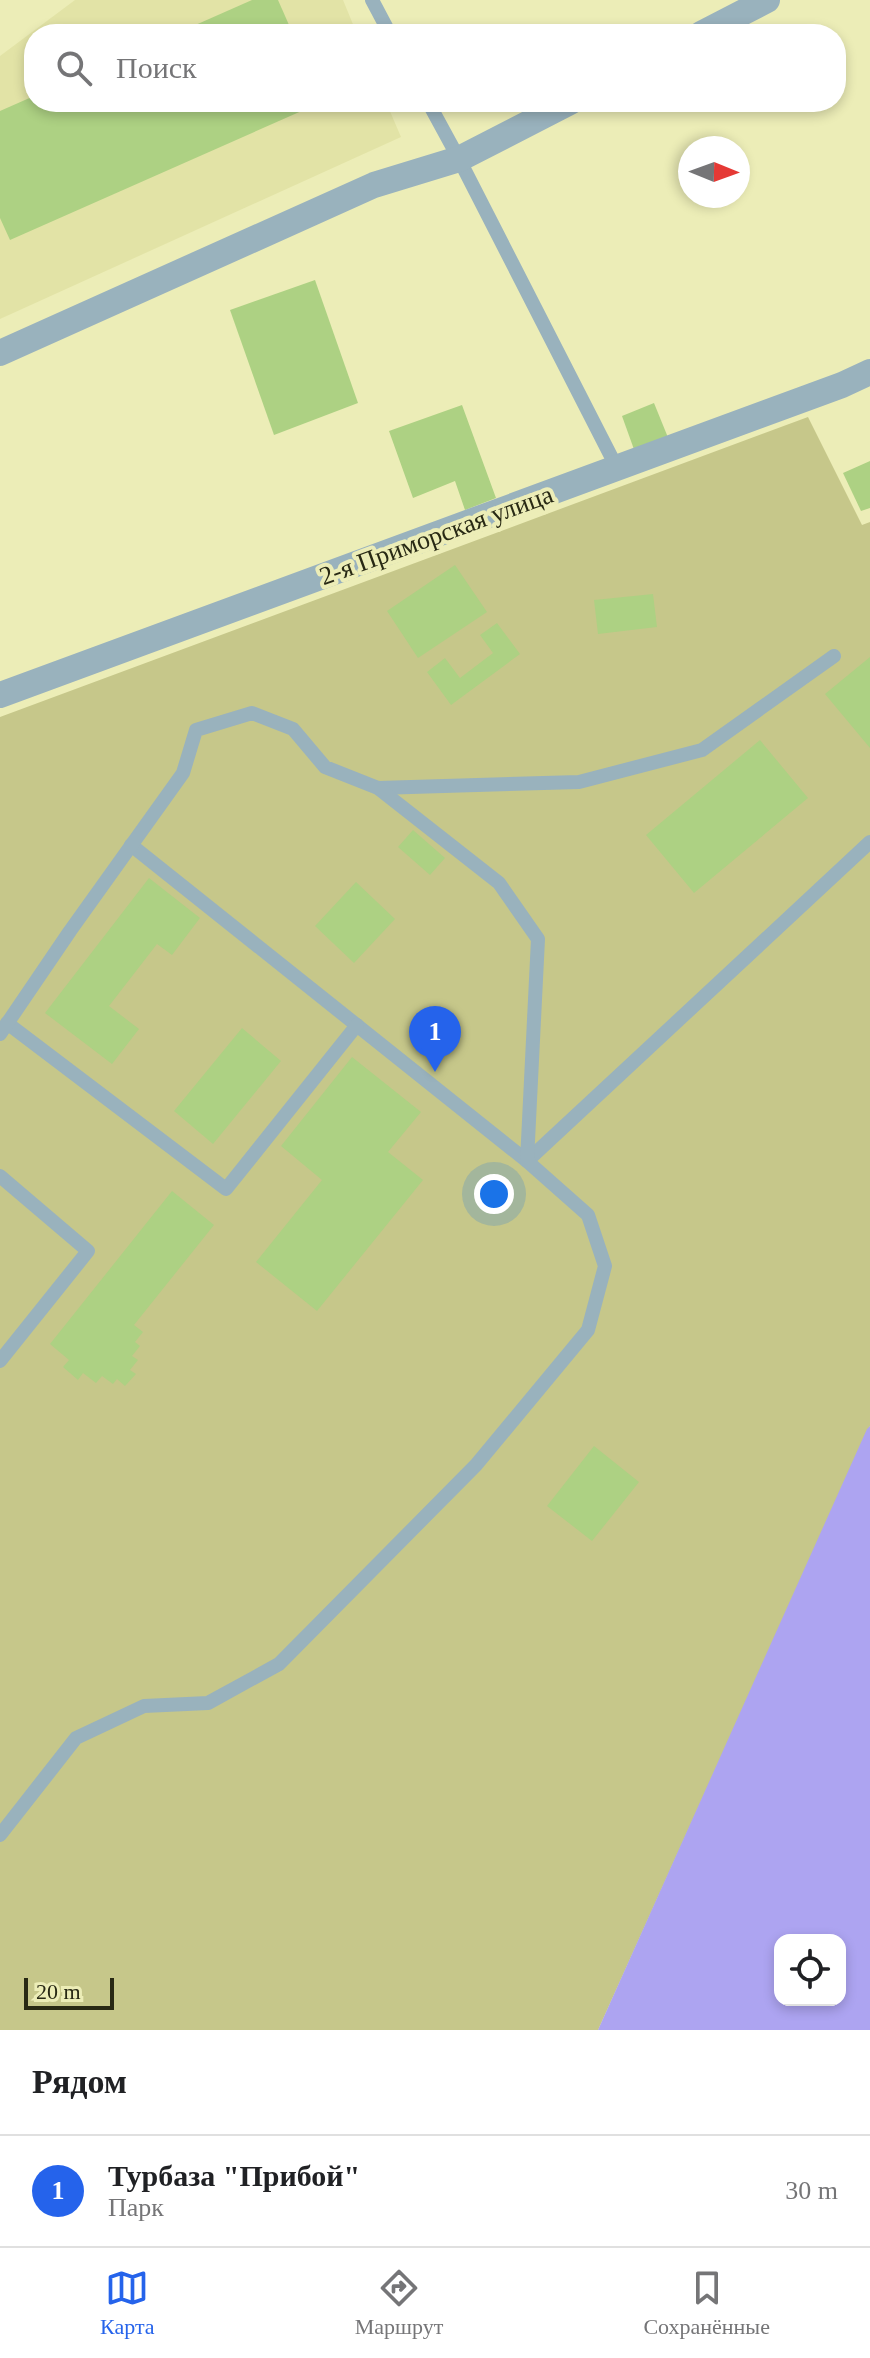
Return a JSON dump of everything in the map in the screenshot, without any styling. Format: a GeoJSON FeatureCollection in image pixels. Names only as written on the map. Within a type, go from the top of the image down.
{"type":"FeatureCollection","features":[{"type":"Feature","properties":{"kind":"street"},"geometry":{"type":"LineString","coordinates":[[720,24],[767,0]]}},
{"type":"Feature","properties":{"kind":"street"},"geometry":{"type":"LineString","coordinates":[[0,353],[374,185],[459,159],[551,112]]}},
{"type":"Feature","properties":{"kind":"street","name":"2-я Приморская улица"},"geometry":{"type":"LineString","coordinates":[[0,695],[842,385],[870,372]]}},
{"type":"Feature","properties":{"kind":"lane"},"geometry":{"type":"LineString","coordinates":[[372,0],[385,24]]}},
{"type":"Feature","properties":{"kind":"lane"},"geometry":{"type":"LineString","coordinates":[[433,112],[617,468]]}},
{"type":"Feature","properties":{"kind":"lane"},"geometry":{"type":"LineString","coordinates":[[378,788],[579,782],[702,750],[834,656]]}},
{"type":"Feature","properties":{"kind":"lane"},"geometry":{"type":"LineString","coordinates":[[357,1025],[226,1189],[4,1029],[183,773],[196,730],[252,713],[293,729],[325,767],[378,788],[499,883],[538,939],[527,1161]]}},
{"type":"Feature","properties":{"kind":"lane"},"geometry":{"type":"LineString","coordinates":[[527,1161],[870,842]]}},
{"type":"Feature","properties":{"kind":"lane"},"geometry":{"type":"LineString","coordinates":[[0,1835],[76,1738],[144,1706],[208,1703],[279,1664],[476,1465],[588,1330],[605,1266],[588,1215],[527,1161],[131,845]]}},
{"type":"Feature","properties":{"kind":"lane"},"geometry":{"type":"LineString","coordinates":[[0,1176],[88,1251],[0,1361]]}},
{"type":"Feature","properties":{"kind":"shaded area"},"geometry":{"type":"Polygon","coordinates":[[[75,0],[343,0],[353,24],[43,24],[75,0]]]}},
{"type":"Feature","properties":{"kind":"shaded area"},"geometry":{"type":"Polygon","coordinates":[[[24,38],[24,112],[390,112],[401,137],[0,319],[0,56],[24,38]]]}},
{"type":"Feature","properties":{"kind":"shaded area"},"geometry":{"type":"Polygon","coordinates":[[[808,417],[862,525],[870,522],[870,1426],[598,2030],[0,2030],[0,717],[808,417]]]}},
{"type":"Feature","properties":{"kind":"shaded area"},"geometry":{"type":"Polygon","coordinates":[[[870,1426],[870,2030],[598,2030],[867,1429],[870,1426]]]}},
{"type":"Feature","properties":{"kind":"building"},"geometry":{"type":"Polygon","coordinates":[[[252,0],[278,0],[289,24],[198,24],[252,0]]]}},
{"type":"Feature","properties":{"kind":"building"},"geometry":{"type":"Polygon","coordinates":[[[24,100],[24,112],[299,112],[10,240],[0,218],[0,111],[24,100]]]}},
{"type":"Feature","properties":{"kind":"building"},"geometry":{"type":"Polygon","coordinates":[[[315,280],[358,403],[274,435],[230,310],[315,280]]]}},
{"type":"Feature","properties":{"kind":"building"},"geometry":{"type":"Polygon","coordinates":[[[654,403],[669,440],[636,455],[622,416],[654,403]]]}},
{"type":"Feature","properties":{"kind":"building"},"geometry":{"type":"Polygon","coordinates":[[[462,405],[496,498],[465,510],[455,481],[413,498],[389,431],[462,405]]]}},
{"type":"Feature","properties":{"kind":"building"},"geometry":{"type":"Polygon","coordinates":[[[870,461],[870,508],[861,511],[843,473],[870,461]]]}},
{"type":"Feature","properties":{"kind":"building"},"geometry":{"type":"Polygon","coordinates":[[[455,565],[487,612],[418,658],[387,611],[455,565]]]}},
{"type":"Feature","properties":{"kind":"building"},"geometry":{"type":"Polygon","coordinates":[[[653,594],[657,627],[598,634],[594,600],[653,594]]]}},
{"type":"Feature","properties":{"kind":"building"},"geometry":{"type":"Polygon","coordinates":[[[497,623],[520,654],[451,705],[427,672],[445,658],[460,678],[493,653],[480,635],[497,623]]]}},
{"type":"Feature","properties":{"kind":"building"},"geometry":{"type":"Polygon","coordinates":[[[870,657],[870,748],[825,694],[870,657]]]}},
{"type":"Feature","properties":{"kind":"building"},"geometry":{"type":"Polygon","coordinates":[[[760,740],[808,798],[694,893],[646,835],[760,740]]]}},
{"type":"Feature","properties":{"kind":"building"},"geometry":{"type":"Polygon","coordinates":[[[413,830],[445,858],[430,875],[398,847],[413,830]]]}},
{"type":"Feature","properties":{"kind":"building"},"geometry":{"type":"Polygon","coordinates":[[[149,878],[200,918],[172,955],[157,944],[109,1006],[139,1029],[112,1064],[45,1013],[149,878]]]}},
{"type":"Feature","properties":{"kind":"building"},"geometry":{"type":"Polygon","coordinates":[[[356,882],[395,919],[354,963],[315,926],[356,882]]]}},
{"type":"Feature","properties":{"kind":"building"},"geometry":{"type":"Polygon","coordinates":[[[242,1028],[281,1061],[213,1144],[174,1111],[242,1028]]]}},
{"type":"Feature","properties":{"kind":"building"},"geometry":{"type":"Polygon","coordinates":[[[352,1057],[421,1112],[388,1152],[423,1180],[317,1311],[256,1262],[322,1180],[281,1146],[352,1057]]]}},
{"type":"Feature","properties":{"kind":"building"},"geometry":{"type":"Polygon","coordinates":[[[172,1191],[214,1225],[134,1325],[143,1332],[135,1342],[140,1346],[132,1356],[138,1360],[130,1370],[136,1374],[125,1386],[117,1379],[113,1384],[102,1376],[96,1383],[83,1373],[78,1380],[63,1367],[69,1360],[50,1344],[172,1191]]]}},
{"type":"Feature","properties":{"kind":"building"},"geometry":{"type":"Polygon","coordinates":[[[594,1446],[639,1482],[592,1541],[547,1506],[594,1446]]]}},
{"type":"Feature","properties":{"kind":"place","name":"Турбаза \"Прибой\""},"geometry":{"type":"Point","coordinates":[435,1072]}}]}
